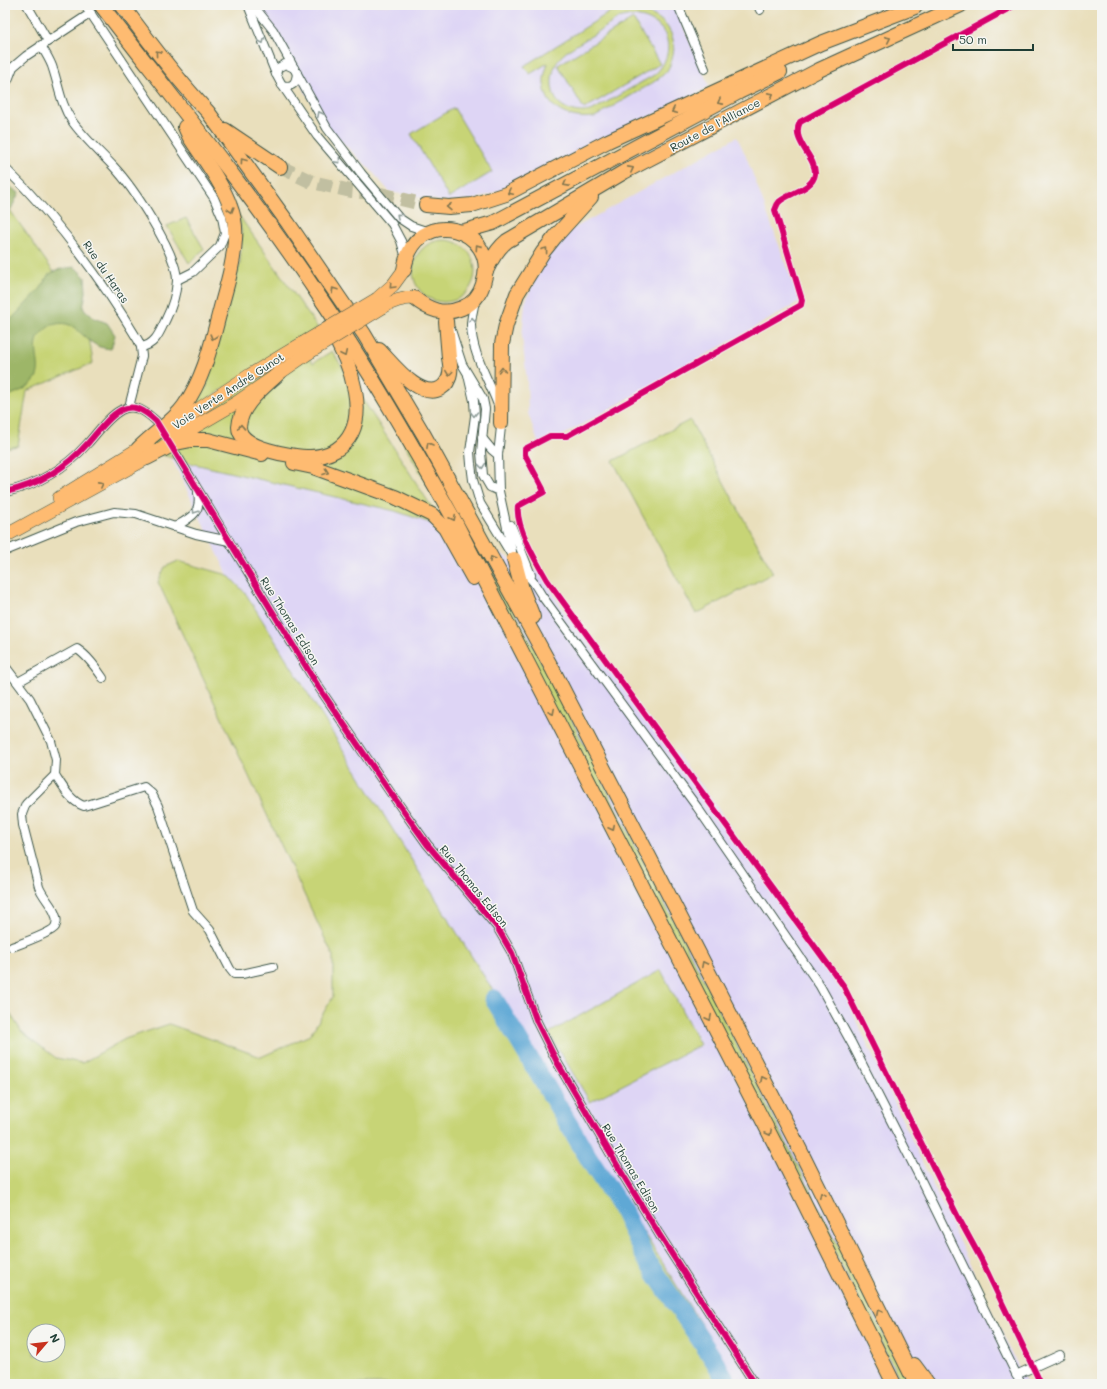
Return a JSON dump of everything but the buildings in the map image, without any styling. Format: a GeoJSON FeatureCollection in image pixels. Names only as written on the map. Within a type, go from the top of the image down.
{"type":"FeatureCollection","features":[{"type":"Feature","properties":{"kind":"highway"},"geometry":{"type":"LineString","coordinates":[[122,5],[149,43],[218,125],[288,223],[364,334],[424,435],[554,670],[797,1144],[916,1384]]}},
{"type":"Feature","properties":{"kind":"highway","name":"Route de l'Alliance"},"geometry":{"type":"LineString","coordinates":[[475,299],[481,291],[487,269],[493,255],[507,241],[524,230],[624,172],[819,70],[961,5]]}},
{"type":"Feature","properties":{"kind":"highway"},"geometry":{"type":"LineString","coordinates":[[426,205],[449,207],[472,205],[506,194],[608,141],[806,49],[917,6]]}},
{"type":"Feature","properties":{"kind":"highway","name":"Route de l'Alliance"},"geometry":{"type":"LineString","coordinates":[[460,232],[493,223],[739,92],[917,6]]}},
{"type":"Feature","properties":{"kind":"highway"},"geometry":{"type":"LineString","coordinates":[[96,8],[239,198],[307,294],[337,341],[348,362],[355,389],[357,408],[354,426],[349,438],[336,450],[311,458],[294,456],[262,448],[243,437],[239,429],[242,414],[255,396],[280,372]]}},
{"type":"Feature","properties":{"kind":"highway"},"geometry":{"type":"LineString","coordinates":[[96,8],[269,224],[319,295],[408,436],[451,514],[778,1150],[894,1384]]}},
{"type":"Feature","properties":{"kind":"highway"},"geometry":{"type":"LineString","coordinates":[[218,125],[280,167]]}},
{"type":"Feature","properties":{"kind":"highway"},"geometry":{"type":"LineString","coordinates":[[142,454],[179,412],[188,400],[197,383],[213,340],[233,261],[235,237],[230,205],[185,127]]}},
{"type":"Feature","properties":{"kind":"highway"},"geometry":{"type":"LineString","coordinates":[[502,423],[502,344],[506,325],[517,294],[543,252],[597,189]]}},
{"type":"Feature","properties":{"kind":"highway"},"geometry":{"type":"LineString","coordinates":[[405,264],[410,247],[423,235],[434,230],[450,229],[471,238],[479,246],[485,257],[487,269]]}},
{"type":"Feature","properties":{"kind":"highway"},"geometry":{"type":"LineString","coordinates":[[414,298],[423,305],[443,316]]}},
{"type":"Feature","properties":{"kind":"highway"},"geometry":{"type":"LineString","coordinates":[[443,316],[466,306],[475,299]]}},
{"type":"Feature","properties":{"kind":"highway"},"geometry":{"type":"LineString","coordinates":[[364,334],[406,378],[418,387],[436,391],[448,382],[451,372],[443,316]]}},
{"type":"Feature","properties":{"kind":"highway"},"geometry":{"type":"LineString","coordinates":[[142,454],[183,441],[208,440],[313,467],[395,497],[432,515],[445,528],[494,614],[534,677]]}},
{"type":"Feature","properties":{"kind":"highway"},"geometry":{"type":"LineString","coordinates":[[514,559],[522,589],[554,670]]}},
{"type":"Feature","properties":{"kind":"highway"},"geometry":{"type":"LineString","coordinates":[[838,1272],[856,1326],[883,1384]]}},
{"type":"Feature","properties":{"kind":"highway"},"geometry":{"type":"LineString","coordinates":[[888,1329],[928,1384]]}},
{"type":"Feature","properties":{"kind":"main road","name":"Voie Verte André Gunot"},"geometry":{"type":"LineString","coordinates":[[5,536],[142,454],[250,375],[306,348],[380,303],[393,285],[405,264]]}},
{"type":"Feature","properties":{"kind":"main road","name":"Voie Verte André Gunot"},"geometry":{"type":"LineString","coordinates":[[380,303],[414,298]]}},
{"type":"Feature","properties":{"kind":"main road","name":"Voie Verte André Gunot"},"geometry":{"type":"LineString","coordinates":[[5,528],[142,454],[181,436],[236,403],[280,372],[306,348]]}},
{"type":"Feature","properties":{"kind":"street"},"geometry":{"type":"LineString","coordinates":[[27,5],[45,43],[61,99],[68,114],[78,129],[114,167],[147,212],[168,251],[175,268],[177,280],[174,302],[157,337],[149,345],[141,347],[142,352],[140,364],[129,407]]}},
{"type":"Feature","properties":{"kind":"street"},"geometry":{"type":"LineString","coordinates":[[85,5],[96,8],[214,198],[222,217],[225,233],[220,246],[193,272],[177,280]]}},
{"type":"Feature","properties":{"kind":"street"},"geometry":{"type":"LineString","coordinates":[[248,5],[276,74],[282,85],[316,136],[392,224],[401,241],[405,264]]}},
{"type":"Feature","properties":{"kind":"street"},"geometry":{"type":"LineString","coordinates":[[253,5],[273,30],[328,128],[361,173],[399,218],[411,226],[423,230],[434,230]]}},
{"type":"Feature","properties":{"kind":"street"},"geometry":{"type":"LineString","coordinates":[[678,5],[705,69]]}},
{"type":"Feature","properties":{"kind":"street"},"geometry":{"type":"LineString","coordinates":[[5,82],[8,80],[13,66],[96,8]]}},
{"type":"Feature","properties":{"kind":"street"},"geometry":{"type":"LineString","coordinates":[[276,74],[278,68],[285,64],[296,71]]}},
{"type":"Feature","properties":{"kind":"street"},"geometry":{"type":"LineString","coordinates":[[282,85],[293,85],[296,80],[296,71]]}},
{"type":"Feature","properties":{"kind":"street","name":"Rue du Haras"},"geometry":{"type":"LineString","coordinates":[[5,168],[51,216],[82,254],[135,334],[141,347]]}},
{"type":"Feature","properties":{"kind":"street"},"geometry":{"type":"LineString","coordinates":[[475,299],[471,324],[474,342],[478,359],[498,405],[502,423],[498,455],[499,491],[514,559]]}},
{"type":"Feature","properties":{"kind":"street"},"geometry":{"type":"LineString","coordinates":[[443,316],[454,337],[462,364],[484,404],[485,416],[481,452],[483,475],[490,487],[499,491]]}},
{"type":"Feature","properties":{"kind":"street"},"geometry":{"type":"LineString","coordinates":[[468,375],[474,408],[470,452],[473,480],[480,503],[514,559],[534,584],[697,807],[820,986],[852,1044],[902,1143],[1020,1384]]}},
{"type":"Feature","properties":{"kind":"street"},"geometry":{"type":"LineString","coordinates":[[5,492],[35,483],[67,464],[78,454],[108,420],[120,410],[129,407],[140,409],[156,421]]}},
{"type":"Feature","properties":{"kind":"street"},"geometry":{"type":"LineString","coordinates":[[482,438],[498,455]]}},
{"type":"Feature","properties":{"kind":"street","name":"Rue Thomas Edison"},"geometry":{"type":"LineString","coordinates":[[177,455],[318,686],[396,801],[434,853],[497,927],[512,953],[537,1022],[557,1062],[652,1222],[755,1384]]}},
{"type":"Feature","properties":{"kind":"street"},"geometry":{"type":"LineString","coordinates":[[175,527],[193,515],[198,507],[199,502],[196,486]]}},
{"type":"Feature","properties":{"kind":"street"},"geometry":{"type":"LineString","coordinates":[[502,503],[534,584]]}},
{"type":"Feature","properties":{"kind":"street"},"geometry":{"type":"LineString","coordinates":[[5,551],[76,522],[114,512],[136,514],[196,534],[229,541]]}},
{"type":"Feature","properties":{"kind":"street"},"geometry":{"type":"LineString","coordinates":[[18,682],[76,649],[93,663],[104,678]]}},
{"type":"Feature","properties":{"kind":"street"},"geometry":{"type":"LineString","coordinates":[[5,666],[30,699],[51,741],[56,760],[55,775],[76,803],[84,806],[144,787],[152,794],[158,806],[193,911],[210,930],[230,969],[234,974],[242,974],[273,967]]}},
{"type":"Feature","properties":{"kind":"street"},"geometry":{"type":"LineString","coordinates":[[12,948],[50,931],[55,927],[57,921],[55,914],[39,887],[23,824],[22,814],[26,804],[55,775]]}},
{"type":"Feature","properties":{"kind":"street"},"geometry":{"type":"LineString","coordinates":[[1016,1375],[1060,1355]]}},
{"type":"Feature","properties":{"kind":"shaded area"},"geometry":{"type":"Polygon","coordinates":[[[253,5],[674,5],[709,86],[698,93],[504,189],[474,200],[447,202],[390,192],[370,169],[327,128],[253,5]]]}},
{"type":"Feature","properties":{"kind":"shaded area"},"geometry":{"type":"Polygon","coordinates":[[[737,137],[746,156],[800,302],[540,448],[528,413],[527,381],[522,337],[525,303],[541,264],[571,230],[737,137]]]}},
{"type":"Feature","properties":{"kind":"shaded area"},"geometry":{"type":"Polygon","coordinates":[[[171,457],[395,511],[445,528],[541,573],[564,611],[706,791],[846,998],[990,1308],[1027,1384],[738,1384],[246,594],[228,575],[171,457]]]}},
{"type":"Feature","properties":{"kind":"green space"},"geometry":{"type":"Polygon","coordinates":[[[621,5],[641,5],[635,9],[652,15],[662,21],[669,30],[673,40],[674,49],[672,58],[667,71],[664,74],[653,83],[595,117],[586,118],[569,115],[561,112],[549,101],[544,84],[544,76],[548,63],[530,74],[524,66],[621,5]],[[626,16],[619,18],[569,50],[556,64],[552,77],[553,93],[559,103],[563,106],[580,112],[593,110],[654,75],[660,69],[667,55],[668,48],[664,33],[660,27],[650,20],[640,17],[626,16]]]}},
{"type":"Feature","properties":{"kind":"green space"},"geometry":{"type":"Polygon","coordinates":[[[633,19],[660,64],[584,109],[558,65],[633,19]]]}},
{"type":"Feature","properties":{"kind":"green space"},"geometry":{"type":"Polygon","coordinates":[[[454,108],[492,172],[449,198],[411,134],[454,108]]]}},
{"type":"Feature","properties":{"kind":"green space"},"geometry":{"type":"Polygon","coordinates":[[[5,183],[19,193],[5,221],[5,183]]]}},
{"type":"Feature","properties":{"kind":"green space"},"geometry":{"type":"Polygon","coordinates":[[[5,203],[86,318],[93,363],[27,391],[18,446],[5,448],[5,203]]]}},
{"type":"Feature","properties":{"kind":"green space"},"geometry":{"type":"Polygon","coordinates":[[[238,214],[318,328],[184,414],[196,395],[206,388],[240,263],[242,234],[238,214]]]}},
{"type":"Feature","properties":{"kind":"green space"},"geometry":{"type":"Polygon","coordinates":[[[186,218],[204,249],[189,263],[167,226],[186,218]]]}},
{"type":"Feature","properties":{"kind":"green space"},"geometry":{"type":"Polygon","coordinates":[[[444,240],[461,245],[466,249],[470,254],[475,271],[470,288],[466,293],[461,297],[444,302],[427,297],[422,293],[418,288],[413,271],[418,254],[422,249],[427,245],[444,240]]]}},
{"type":"Feature","properties":{"kind":"green space"},"geometry":{"type":"Polygon","coordinates":[[[299,257],[362,341],[482,549],[562,701],[909,1384],[902,1384],[590,773],[299,257]]]}},
{"type":"Feature","properties":{"kind":"green space"},"geometry":{"type":"Polygon","coordinates":[[[75,267],[85,277],[86,292],[83,308],[94,318],[107,323],[115,335],[111,349],[98,346],[72,326],[60,323],[51,325],[40,335],[37,341],[38,372],[36,378],[26,388],[5,397],[5,326],[41,288],[48,275],[60,269],[75,267]]]}},
{"type":"Feature","properties":{"kind":"green space"},"geometry":{"type":"Polygon","coordinates":[[[301,345],[313,363],[332,351],[445,528],[395,511],[190,463],[138,449],[301,345]]]}},
{"type":"Feature","properties":{"kind":"green space"},"geometry":{"type":"Polygon","coordinates":[[[690,420],[773,573],[696,614],[613,461],[690,420]]]}},
{"type":"Feature","properties":{"kind":"green space"},"geometry":{"type":"Polygon","coordinates":[[[178,561],[228,575],[246,594],[738,1384],[5,1384],[5,1006],[22,1032],[56,1058],[82,1063],[125,1039],[169,1024],[261,1057],[310,1035],[333,997],[333,956],[158,582],[165,567],[178,561]]]}},
{"type":"Feature","properties":{"kind":"green space"},"geometry":{"type":"Polygon","coordinates":[[[661,970],[700,1045],[590,1102],[549,1033],[661,970]]]}},
{"type":"Feature","properties":{"kind":"waterway"},"geometry":{"type":"LineString","coordinates":[[494,999],[591,1162],[623,1211],[647,1261],[714,1360],[728,1384]]}},
{"type":"Feature","properties":{"kind":"tunnel"},"geometry":{"type":"LineString","coordinates":[[280,167],[312,182],[351,191],[376,193],[426,205]]}},
{"type":"Feature","properties":{"kind":"cycle path"},"geometry":{"type":"LineString","coordinates":[[1015,5],[800,122],[798,136],[812,161],[815,174],[810,183],[779,202],[775,210],[802,300],[801,305],[567,436],[550,436],[525,449],[525,455],[544,492],[518,506],[518,514],[523,534],[547,580],[843,985],[958,1217],[981,1259],[1041,1384]]}},
{"type":"Feature","properties":{"kind":"cycle path"},"geometry":{"type":"LineString","coordinates":[[5,492],[29,485],[61,468],[88,443],[107,421],[121,410],[126,408],[136,408],[148,414],[156,421],[318,686],[427,844],[497,927],[512,953],[537,1022],[557,1062],[659,1234],[755,1384]]}}]}
